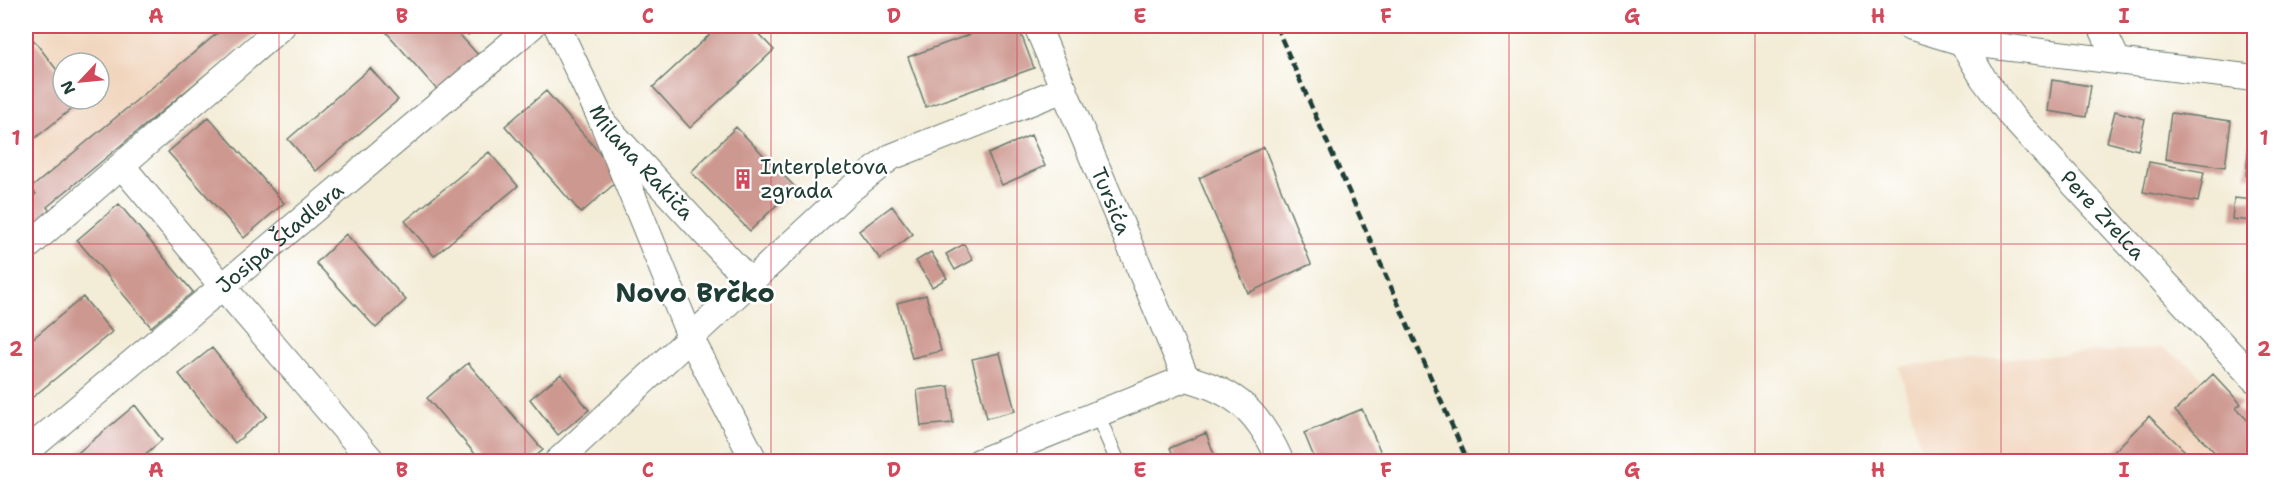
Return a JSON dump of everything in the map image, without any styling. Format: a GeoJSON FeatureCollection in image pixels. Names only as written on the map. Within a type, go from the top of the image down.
{"type":"FeatureCollection","features":[{"type":"Feature","properties":{"kind":"street"},"geometry":{"type":"LineString","coordinates":[[26,248],[282,26]]}},
{"type":"Feature","properties":{"kind":"street","name":"Josipa Štadlera"},"geometry":{"type":"LineString","coordinates":[[26,452],[532,26]]}},
{"type":"Feature","properties":{"kind":"street","name":"Milana Rakiča"},"geometry":{"type":"LineString","coordinates":[[557,26],[603,123],[752,283]]}},
{"type":"Feature","properties":{"kind":"street","name":"Tursića"},"geometry":{"type":"LineString","coordinates":[[1037,26],[1186,378]]}},
{"type":"Feature","properties":{"kind":"street"},"geometry":{"type":"LineString","coordinates":[[1909,26],[1962,42],[2254,78]]}},
{"type":"Feature","properties":{"kind":"street"},"geometry":{"type":"LineString","coordinates":[[2100,26],[2117,60]]}},
{"type":"Feature","properties":{"kind":"street","name":"Pere Zrelca"},"geometry":{"type":"LineString","coordinates":[[1962,42],[1983,78],[2012,117],[2254,379]]}},
{"type":"Feature","properties":{"kind":"street"},"geometry":{"type":"LineString","coordinates":[[556,462],[752,283],[848,191],[891,157],[1064,89]]}},
{"type":"Feature","properties":{"kind":"street"},"geometry":{"type":"LineString","coordinates":[[603,123],[691,339],[755,462]]}},
{"type":"Feature","properties":{"kind":"street"},"geometry":{"type":"LineString","coordinates":[[122,166],[373,462]]}},
{"type":"Feature","properties":{"kind":"street"},"geometry":{"type":"LineString","coordinates":[[979,462],[1186,378],[1206,383],[1247,407],[1264,428],[1281,462]]}},
{"type":"Feature","properties":{"kind":"lane"},"geometry":{"type":"LineString","coordinates":[[1097,414],[1118,462]]}},
{"type":"Feature","properties":{"kind":"shaded area"},"geometry":{"type":"Polygon","coordinates":[[[26,26],[226,26],[31,188],[36,194],[26,203],[26,26]]]}},
{"type":"Feature","properties":{"kind":"shaded area"},"geometry":{"type":"Polygon","coordinates":[[[2162,348],[2191,366],[2254,435],[2254,461],[1924,461],[1899,366],[2162,348]]]}},
{"type":"Feature","properties":{"kind":"building"},"geometry":{"type":"Polygon","coordinates":[[[226,26],[264,26],[47,207],[51,212],[26,233],[26,203],[36,194],[31,188],[226,26]]]}},
{"type":"Feature","properties":{"kind":"building"},"geometry":{"type":"Polygon","coordinates":[[[381,26],[452,26],[480,57],[439,92],[381,26]]]}},
{"type":"Feature","properties":{"kind":"building"},"geometry":{"type":"Polygon","coordinates":[[[460,26],[479,26],[468,35],[460,26]]]}},
{"type":"Feature","properties":{"kind":"building"},"geometry":{"type":"Polygon","coordinates":[[[719,26],[751,26],[774,50],[690,128],[653,87],[719,26]]]}},
{"type":"Feature","properties":{"kind":"building"},"geometry":{"type":"Polygon","coordinates":[[[993,26],[1018,26],[1034,68],[926,107],[908,57],[993,26]]]}},
{"type":"Feature","properties":{"kind":"building"},"geometry":{"type":"Polygon","coordinates":[[[2017,26],[2049,26],[2048,32],[2017,28],[2017,26]]]}},
{"type":"Feature","properties":{"kind":"building"},"geometry":{"type":"Polygon","coordinates":[[[2168,26],[2203,26],[2204,29],[2169,33],[2168,26]]]}},
{"type":"Feature","properties":{"kind":"building"},"geometry":{"type":"Polygon","coordinates":[[[26,30],[51,62],[51,111],[69,111],[28,144],[26,141],[26,30]]]}},
{"type":"Feature","properties":{"kind":"building"},"geometry":{"type":"Polygon","coordinates":[[[370,68],[398,100],[316,171],[288,139],[370,68]]]}},
{"type":"Feature","properties":{"kind":"building"},"geometry":{"type":"Polygon","coordinates":[[[2052,80],[2091,86],[2086,117],[2048,111],[2052,80]]]}},
{"type":"Feature","properties":{"kind":"building"},"geometry":{"type":"Polygon","coordinates":[[[546,91],[621,178],[581,213],[505,126],[546,91]]]}},
{"type":"Feature","properties":{"kind":"building"},"geometry":{"type":"Polygon","coordinates":[[[2115,111],[2145,119],[2138,150],[2107,142],[2115,111]]]}},
{"type":"Feature","properties":{"kind":"building"},"geometry":{"type":"Polygon","coordinates":[[[2171,113],[2231,121],[2225,167],[2165,159],[2171,113]]]}},
{"type":"Feature","properties":{"kind":"building"},"geometry":{"type":"Polygon","coordinates":[[[209,117],[284,203],[244,238],[168,152],[209,117]]]}},
{"type":"Feature","properties":{"kind":"building","name":"Interpletova zgrada"},"geometry":{"type":"Polygon","coordinates":[[[736,127],[795,187],[750,231],[691,172],[736,127]]]}},
{"type":"Feature","properties":{"kind":"building"},"geometry":{"type":"Polygon","coordinates":[[[1031,135],[1045,166],[1002,185],[988,154],[1031,135]]]}},
{"type":"Feature","properties":{"kind":"building"},"geometry":{"type":"Polygon","coordinates":[[[2249,141],[2254,141],[2254,177],[2246,176],[2249,141]]]}},
{"type":"Feature","properties":{"kind":"building"},"geometry":{"type":"Polygon","coordinates":[[[1264,147],[1311,264],[1248,293],[1199,178],[1264,147]]]}},
{"type":"Feature","properties":{"kind":"building"},"geometry":{"type":"Polygon","coordinates":[[[489,152],[518,186],[434,256],[405,221],[489,152]]]}},
{"type":"Feature","properties":{"kind":"building"},"geometry":{"type":"Polygon","coordinates":[[[2149,162],[2204,172],[2198,202],[2143,192],[2149,162]]]}},
{"type":"Feature","properties":{"kind":"building"},"geometry":{"type":"Polygon","coordinates":[[[2234,198],[2254,200],[2254,221],[2232,219],[2234,198]]]}},
{"type":"Feature","properties":{"kind":"building"},"geometry":{"type":"Polygon","coordinates":[[[119,204],[193,292],[151,327],[77,240],[119,204]]]}},
{"type":"Feature","properties":{"kind":"building"},"geometry":{"type":"Polygon","coordinates":[[[892,206],[913,234],[880,259],[859,231],[892,206]]]}},
{"type":"Feature","properties":{"kind":"building"},"geometry":{"type":"Polygon","coordinates":[[[346,234],[406,300],[376,328],[316,263],[346,234]]]}},
{"type":"Feature","properties":{"kind":"building"},"geometry":{"type":"Polygon","coordinates":[[[964,244],[973,260],[955,270],[946,254],[964,244]]]}},
{"type":"Feature","properties":{"kind":"building"},"geometry":{"type":"Polygon","coordinates":[[[931,252],[947,278],[932,287],[916,261],[931,252]]]}},
{"type":"Feature","properties":{"kind":"building"},"geometry":{"type":"Polygon","coordinates":[[[926,295],[941,351],[912,358],[897,303],[926,295]]]}},
{"type":"Feature","properties":{"kind":"building"},"geometry":{"type":"Polygon","coordinates":[[[83,297],[112,332],[28,401],[26,398],[26,344],[83,297]]]}},
{"type":"Feature","properties":{"kind":"building"},"geometry":{"type":"Polygon","coordinates":[[[212,348],[267,416],[235,443],[179,374],[212,348]]]}},
{"type":"Feature","properties":{"kind":"building"},"geometry":{"type":"Polygon","coordinates":[[[1000,353],[1015,411],[987,418],[972,359],[1000,353]]]}},
{"type":"Feature","properties":{"kind":"building"},"geometry":{"type":"Polygon","coordinates":[[[468,363],[543,450],[529,462],[482,462],[427,398],[468,363]]]}},
{"type":"Feature","properties":{"kind":"building"},"geometry":{"type":"Polygon","coordinates":[[[561,374],[589,410],[558,435],[530,399],[561,374]]]}},
{"type":"Feature","properties":{"kind":"building"},"geometry":{"type":"Polygon","coordinates":[[[2213,374],[2241,404],[2236,408],[2254,427],[2254,462],[2224,462],[2175,411],[2213,374]]]}},
{"type":"Feature","properties":{"kind":"building"},"geometry":{"type":"Polygon","coordinates":[[[949,386],[953,423],[921,426],[917,390],[949,386]]]}},
{"type":"Feature","properties":{"kind":"building"},"geometry":{"type":"Polygon","coordinates":[[[135,405],[162,440],[136,462],[67,462],[135,405]]]}},
{"type":"Feature","properties":{"kind":"building"},"geometry":{"type":"Polygon","coordinates":[[[1362,409],[1385,462],[1316,462],[1304,433],[1362,409]]]}},
{"type":"Feature","properties":{"kind":"building"},"geometry":{"type":"Polygon","coordinates":[[[2149,416],[2186,452],[2176,462],[2104,462],[2149,416]]]}},
{"type":"Feature","properties":{"kind":"building"},"geometry":{"type":"Polygon","coordinates":[[[1206,433],[1217,462],[1176,462],[1170,448],[1206,433]]]}},
{"type":"Feature","properties":{"kind":"building"},"geometry":{"type":"Polygon","coordinates":[[[736,453],[738,462],[709,462],[709,461],[736,453]]]}},
{"type":"Feature","properties":{"kind":"railway"},"geometry":{"type":"LineString","coordinates":[[1276,26],[1468,462]]}},
{"type":"Feature","properties":{"kind":"place","name":"Interpletova zgrada"},"geometry":{"type":"Point","coordinates":[743,179]}},
{"type":"Feature","properties":{"kind":"district","name":"Novo Brčko"},"geometry":{"type":"Point","coordinates":[695,292]}}]}
